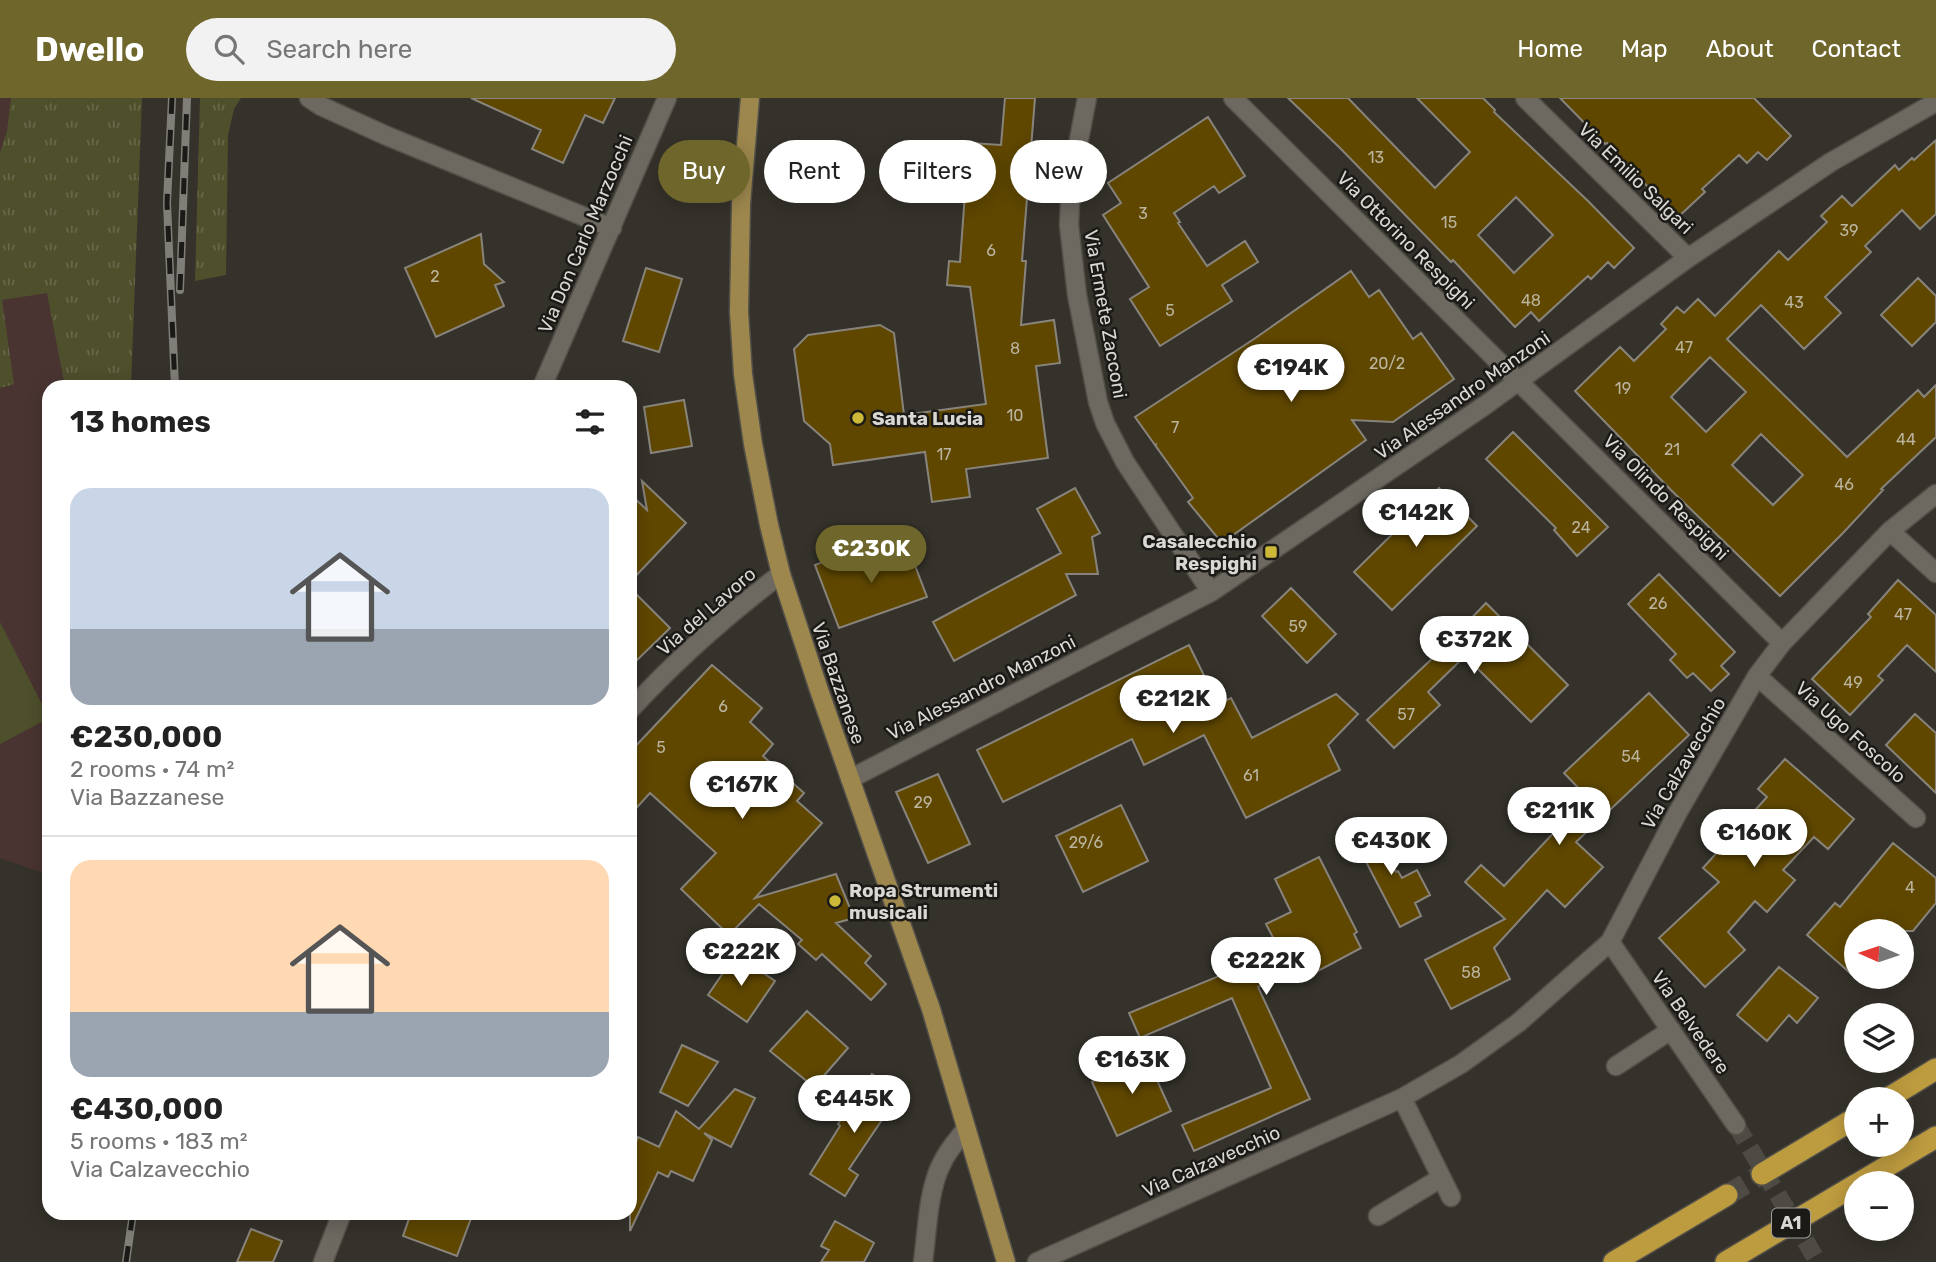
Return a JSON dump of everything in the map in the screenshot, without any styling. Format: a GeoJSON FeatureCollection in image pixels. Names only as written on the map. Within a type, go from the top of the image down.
{"type":"FeatureCollection","features":[{"type":"Feature","properties":{"kind":"highway"},"geometry":{"type":"LineString","coordinates":[[1907,1087],[1936,1069]]}},
{"type":"Feature","properties":{"kind":"highway"},"geometry":{"type":"LineString","coordinates":[[1762,1174],[1844,1125]]}},
{"type":"Feature","properties":{"kind":"highway","name":"A1"},"geometry":{"type":"LineString","coordinates":[[1880,1171],[1936,1137]]}},
{"type":"Feature","properties":{"kind":"highway","name":"A1"},"geometry":{"type":"LineString","coordinates":[[1726,1262],[1844,1192]]}},
{"type":"Feature","properties":{"kind":"highway"},"geometry":{"type":"LineString","coordinates":[[1614,1262],[1727,1195]]}},
{"type":"Feature","properties":{"kind":"main road","name":"Via Bazzanese"},"geometry":{"type":"LineString","coordinates":[[750,98],[740,216],[740,337],[753,444],[781,575],[931,1009],[1006,1262]]}},
{"type":"Feature","properties":{"kind":"street"},"geometry":{"type":"LineString","coordinates":[[309,98],[387,136],[611,228]]}},
{"type":"Feature","properties":{"kind":"street","name":"Via Don Carlo Marzocchi"},"geometry":{"type":"LineString","coordinates":[[545,380],[667,98]]}},
{"type":"Feature","properties":{"kind":"street","name":"Via Ermete Zacconi"},"geometry":{"type":"LineString","coordinates":[[1087,98],[1071,181],[1069,225],[1077,295],[1098,402],[1104,423],[1125,462],[1212,592]]}},
{"type":"Feature","properties":{"kind":"street","name":"Via Ottorino Respighi"},"geometry":{"type":"LineString","coordinates":[[1233,98],[1520,381]]}},
{"type":"Feature","properties":{"kind":"street","name":"Via Emilio Salgari"},"geometry":{"type":"LineString","coordinates":[[1525,98],[1688,258]]}},
{"type":"Feature","properties":{"kind":"street","name":"Via Alessandro Manzoni"},"geometry":{"type":"LineString","coordinates":[[850,779],[1212,592],[1520,381],[1688,258],[1831,162],[1936,102]]}},
{"type":"Feature","properties":{"kind":"street","name":"Via Olindo Respighi"},"geometry":{"type":"LineString","coordinates":[[1520,381],[1782,643]]}},
{"type":"Feature","properties":{"kind":"street","name":"Via Calzavecchio"},"geometry":{"type":"LineString","coordinates":[[1037,1262],[1402,1098],[1461,1064],[1518,1023],[1610,942],[1678,811],[1757,676],[1782,643],[1890,531],[1936,494]]}},
{"type":"Feature","properties":{"kind":"street"},"geometry":{"type":"LineString","coordinates":[[1890,531],[1936,573]]}},
{"type":"Feature","properties":{"kind":"street","name":"Via del Lavoro"},"geometry":{"type":"LineString","coordinates":[[637,702],[720,623],[781,575]]}},
{"type":"Feature","properties":{"kind":"street","name":"Via Ugo Foscolo"},"geometry":{"type":"LineString","coordinates":[[1757,676],[1916,818]]}},
{"type":"Feature","properties":{"kind":"street","name":"Via Belvedere"},"geometry":{"type":"LineString","coordinates":[[1610,942],[1736,1125]]}},
{"type":"Feature","properties":{"kind":"street"},"geometry":{"type":"LineString","coordinates":[[1616,1066],[1671,1030]]}},
{"type":"Feature","properties":{"kind":"street"},"geometry":{"type":"LineString","coordinates":[[1402,1098],[1451,1197]]}},
{"type":"Feature","properties":{"kind":"street"},"geometry":{"type":"LineString","coordinates":[[923,1262],[934,1185],[949,1150],[966,1129]]}},
{"type":"Feature","properties":{"kind":"street"},"geometry":{"type":"LineString","coordinates":[[1378,1216],[1441,1178]]}},
{"type":"Feature","properties":{"kind":"street"},"geometry":{"type":"LineString","coordinates":[[327,1261],[340,1220]]}},
{"type":"Feature","properties":{"kind":"shaded area"},"geometry":{"type":"Polygon","coordinates":[[[0,98],[35,98],[48,292],[64,380],[42,380],[42,873],[0,858],[0,98]]]}},
{"type":"Feature","properties":{"kind":"green space"},"geometry":{"type":"Polygon","coordinates":[[[11,98],[142,98],[131,380],[64,380],[47,293],[2,300],[14,384],[0,388],[0,153],[7,131],[11,98]]]}},
{"type":"Feature","properties":{"kind":"green space"},"geometry":{"type":"Polygon","coordinates":[[[200,98],[241,98],[234,109],[228,135],[226,275],[195,281],[200,98]]]}},
{"type":"Feature","properties":{"kind":"green space"},"geometry":{"type":"Polygon","coordinates":[[[0,622],[42,704],[42,722],[0,744],[0,622]]]}},
{"type":"Feature","properties":{"kind":"building"},"geometry":{"type":"Polygon","coordinates":[[[471,98],[615,98],[603,123],[585,115],[563,163],[532,149],[541,130],[471,98]]]}},
{"type":"Feature","properties":{"kind":"building"},"geometry":{"type":"Polygon","coordinates":[[[1005,98],[1035,98],[1032,140],[1010,140],[1010,203],[1027,203],[1021,325],[1054,320],[1060,363],[1036,366],[1048,458],[966,469],[970,497],[932,502],[925,452],[833,465],[830,444],[804,421],[794,349],[808,335],[880,325],[894,333],[904,415],[986,404],[970,287],[947,285],[949,261],[960,262],[964,203],[996,203],[996,145],[1001,145],[1005,98]]]}},
{"type":"Feature","properties":{"kind":"building"},"geometry":{"type":"Polygon","coordinates":[[[1288,98],[1348,98],[1435,188],[1470,152],[1417,98],[1483,98],[1494,112],[1634,248],[1614,268],[1608,262],[1591,279],[1588,276],[1539,321],[1531,312],[1515,327],[1453,260],[1451,262],[1288,98]],[[1516,197],[1478,235],[1514,273],[1553,235],[1516,197]]]}},
{"type":"Feature","properties":{"kind":"building"},"geometry":{"type":"Polygon","coordinates":[[[1560,98],[1754,98],[1791,136],[1767,160],[1758,152],[1747,163],[1739,155],[1702,189],[1705,192],[1677,218],[1607,143],[1605,144],[1560,98]]]}},
{"type":"Feature","properties":{"kind":"building"},"geometry":{"type":"Polygon","coordinates":[[[1208,117],[1245,176],[1219,193],[1214,186],[1174,213],[1207,266],[1245,241],[1258,262],[1222,285],[1232,301],[1160,346],[1130,299],[1149,287],[1103,215],[1121,203],[1108,183],[1208,117]]]}},
{"type":"Feature","properties":{"kind":"building"},"geometry":{"type":"Polygon","coordinates":[[[1936,140],[1936,214],[1920,229],[1902,210],[1865,246],[1871,252],[1825,297],[1841,313],[1804,349],[1761,305],[1727,339],[1847,457],[1918,390],[1924,397],[1936,385],[1936,437],[1881,489],[1883,490],[1843,533],[1780,596],[1671,490],[1575,391],[1620,347],[1634,361],[1666,329],[1661,324],[1677,307],[1684,313],[1698,299],[1715,316],[1779,251],[1788,260],[1827,222],[1821,216],[1842,196],[1852,206],[1895,165],[1899,170],[1912,158],[1914,160],[1936,140]],[[1710,357],[1671,397],[1706,432],[1746,392],[1710,357]],[[1761,434],[1732,465],[1773,505],[1803,475],[1761,434]]]}},
{"type":"Feature","properties":{"kind":"building"},"geometry":{"type":"Polygon","coordinates":[[[481,234],[484,264],[504,282],[495,285],[504,306],[436,337],[405,268],[481,234]]]}},
{"type":"Feature","properties":{"kind":"building"},"geometry":{"type":"Polygon","coordinates":[[[646,268],[682,279],[659,352],[623,341],[646,268]]]}},
{"type":"Feature","properties":{"kind":"building"},"geometry":{"type":"Polygon","coordinates":[[[1351,271],[1369,297],[1379,290],[1413,339],[1421,333],[1454,379],[1393,422],[1352,420],[1366,440],[1222,543],[1188,502],[1193,498],[1135,417],[1351,271]]]}},
{"type":"Feature","properties":{"kind":"building"},"geometry":{"type":"Polygon","coordinates":[[[1918,278],[1936,296],[1936,322],[1912,346],[1881,315],[1918,278]]]}},
{"type":"Feature","properties":{"kind":"building"},"geometry":{"type":"Polygon","coordinates":[[[684,400],[692,446],[651,453],[644,407],[684,400]]]}},
{"type":"Feature","properties":{"kind":"building"},"geometry":{"type":"Polygon","coordinates":[[[1513,432],[1608,527],[1577,556],[1554,530],[1556,528],[1486,459],[1513,432]]]}},
{"type":"Feature","properties":{"kind":"building"},"geometry":{"type":"Polygon","coordinates":[[[642,481],[686,523],[637,575],[637,501],[647,510],[642,481]]]}},
{"type":"Feature","properties":{"kind":"building"},"geometry":{"type":"Polygon","coordinates":[[[1075,488],[1100,533],[1092,537],[1098,574],[1066,574],[1076,595],[954,661],[933,622],[1061,553],[1037,509],[1075,488]]]}},
{"type":"Feature","properties":{"kind":"building"},"geometry":{"type":"Polygon","coordinates":[[[1439,488],[1477,526],[1392,610],[1354,572],[1439,488]]]}},
{"type":"Feature","properties":{"kind":"building"},"geometry":{"type":"Polygon","coordinates":[[[906,542],[927,597],[839,628],[815,565],[835,557],[839,568],[906,542]]]}},
{"type":"Feature","properties":{"kind":"building"},"geometry":{"type":"Polygon","coordinates":[[[1659,574],[1735,652],[1721,666],[1729,674],[1711,691],[1693,673],[1687,678],[1670,660],[1676,654],[1628,604],[1659,574]]]}},
{"type":"Feature","properties":{"kind":"building"},"geometry":{"type":"Polygon","coordinates":[[[1898,580],[1936,615],[1936,672],[1907,645],[1878,676],[1883,680],[1850,715],[1812,679],[1871,617],[1868,614],[1898,580]]]}},
{"type":"Feature","properties":{"kind":"building"},"geometry":{"type":"Polygon","coordinates":[[[1291,588],[1336,634],[1307,663],[1262,616],[1291,588]]]}},
{"type":"Feature","properties":{"kind":"building"},"geometry":{"type":"Polygon","coordinates":[[[637,595],[670,628],[637,660],[637,595]]]}},
{"type":"Feature","properties":{"kind":"building"},"geometry":{"type":"Polygon","coordinates":[[[1486,603],[1568,685],[1531,722],[1465,656],[1428,692],[1440,705],[1394,748],[1367,720],[1486,603]]]}},
{"type":"Feature","properties":{"kind":"building"},"geometry":{"type":"Polygon","coordinates":[[[1189,645],[1218,704],[1231,698],[1252,738],[1336,694],[1358,714],[1328,745],[1340,770],[1246,818],[1204,735],[1144,765],[1132,739],[1003,802],[977,750],[1189,645]]]}},
{"type":"Feature","properties":{"kind":"building"},"geometry":{"type":"Polygon","coordinates":[[[712,665],[762,708],[750,722],[773,744],[763,756],[804,793],[797,801],[822,823],[755,898],[836,874],[854,918],[836,923],[871,956],[865,963],[886,984],[871,1000],[822,954],[816,960],[798,944],[802,940],[759,904],[729,935],[681,889],[716,853],[650,793],[637,807],[637,745],[712,665]]]}},
{"type":"Feature","properties":{"kind":"building"},"geometry":{"type":"Polygon","coordinates":[[[1649,693],[1689,735],[1576,842],[1603,867],[1565,907],[1547,890],[1494,948],[1510,979],[1451,1009],[1425,960],[1505,919],[1465,882],[1481,865],[1504,886],[1587,797],[1564,773],[1649,693]]]}},
{"type":"Feature","properties":{"kind":"building"},"geometry":{"type":"Polygon","coordinates":[[[1915,714],[1936,733],[1936,793],[1886,745],[1915,714]]]}},
{"type":"Feature","properties":{"kind":"building"},"geometry":{"type":"Polygon","coordinates":[[[1785,759],[1854,819],[1828,849],[1814,837],[1783,870],[1795,880],[1767,912],[1755,901],[1728,932],[1745,950],[1705,987],[1659,938],[1719,882],[1703,868],[1767,797],[1758,789],[1785,759]]]}},
{"type":"Feature","properties":{"kind":"building"},"geometry":{"type":"Polygon","coordinates":[[[938,774],[970,844],[928,863],[896,792],[938,774]]]}},
{"type":"Feature","properties":{"kind":"building"},"geometry":{"type":"Polygon","coordinates":[[[1121,805],[1148,861],[1083,892],[1056,836],[1121,805]]]}},
{"type":"Feature","properties":{"kind":"building"},"geometry":{"type":"Polygon","coordinates":[[[1371,823],[1396,872],[1398,871],[1402,878],[1417,870],[1430,895],[1415,903],[1421,916],[1400,927],[1351,833],[1371,823]]]}},
{"type":"Feature","properties":{"kind":"building"},"geometry":{"type":"Polygon","coordinates":[[[1893,843],[1936,878],[1936,903],[1914,930],[1914,919],[1844,919],[1844,968],[1807,935],[1835,903],[1840,907],[1893,843]]]}},
{"type":"Feature","properties":{"kind":"building"},"geometry":{"type":"Polygon","coordinates":[[[1319,857],[1357,932],[1354,934],[1361,948],[1305,978],[1299,966],[1258,987],[1310,1099],[1194,1151],[1182,1125],[1271,1088],[1232,998],[1140,1038],[1129,1013],[1280,951],[1266,924],[1291,912],[1275,879],[1319,857]]]}},
{"type":"Feature","properties":{"kind":"building"},"geometry":{"type":"Polygon","coordinates":[[[736,954],[775,981],[747,1022],[708,995],[736,954]]]}},
{"type":"Feature","properties":{"kind":"building"},"geometry":{"type":"Polygon","coordinates":[[[1779,967],[1818,998],[1797,1023],[1789,1015],[1767,1041],[1737,1015],[1779,967]]]}},
{"type":"Feature","properties":{"kind":"building"},"geometry":{"type":"Polygon","coordinates":[[[807,1011],[848,1048],[814,1087],[770,1051],[807,1011]]]}},
{"type":"Feature","properties":{"kind":"building"},"geometry":{"type":"Polygon","coordinates":[[[682,1045],[718,1062],[688,1106],[660,1092],[682,1045]]]}},
{"type":"Feature","properties":{"kind":"building"},"geometry":{"type":"Polygon","coordinates":[[[1146,1056],[1171,1111],[1117,1136],[1092,1082],[1146,1056]]]}},
{"type":"Feature","properties":{"kind":"building"},"geometry":{"type":"Polygon","coordinates":[[[872,1074],[900,1093],[849,1169],[858,1175],[845,1196],[810,1174],[840,1126],[838,1124],[872,1074]]]}},
{"type":"Feature","properties":{"kind":"building"},"geometry":{"type":"Polygon","coordinates":[[[735,1089],[755,1098],[731,1147],[704,1133],[712,1140],[693,1181],[671,1171],[668,1177],[658,1172],[637,1216],[638,1137],[659,1147],[676,1111],[699,1129],[735,1089]]]}},
{"type":"Feature","properties":{"kind":"building"},"geometry":{"type":"Polygon","coordinates":[[[409,1220],[470,1220],[457,1256],[403,1236],[409,1220]]]}},
{"type":"Feature","properties":{"kind":"building"},"geometry":{"type":"Polygon","coordinates":[[[835,1221],[874,1243],[864,1262],[821,1262],[829,1250],[821,1246],[835,1221]]]}},
{"type":"Feature","properties":{"kind":"building"},"geometry":{"type":"Polygon","coordinates":[[[251,1229],[282,1241],[273,1262],[237,1262],[251,1229]]]}},
{"type":"Feature","properties":{"kind":"tunnel"},"geometry":{"type":"LineString","coordinates":[[1736,1125],[1818,1262]]}},
{"type":"Feature","properties":{"kind":"tunnel"},"geometry":{"type":"LineString","coordinates":[[1727,1195],[1762,1174]]}},
{"type":"Feature","properties":{"kind":"railway"},"geometry":{"type":"LineString","coordinates":[[172,98],[167,203],[175,380]]}},
{"type":"Feature","properties":{"kind":"railway"},"geometry":{"type":"LineString","coordinates":[[180,290],[187,98]]}},
{"type":"Feature","properties":{"kind":"railway"},"geometry":{"type":"LineString","coordinates":[[126,1262],[132,1220]]}},
{"type":"Feature","properties":{"kind":"place","name":"Santa Lucia"},"geometry":{"type":"Point","coordinates":[858,418]}},
{"type":"Feature","properties":{"kind":"place","name":"Casalecchio Respighi"},"geometry":{"type":"Point","coordinates":[1271,552]}},
{"type":"Feature","properties":{"kind":"place","name":"Ropa Strumenti musicali"},"geometry":{"type":"Point","coordinates":[835,901]}}]}
